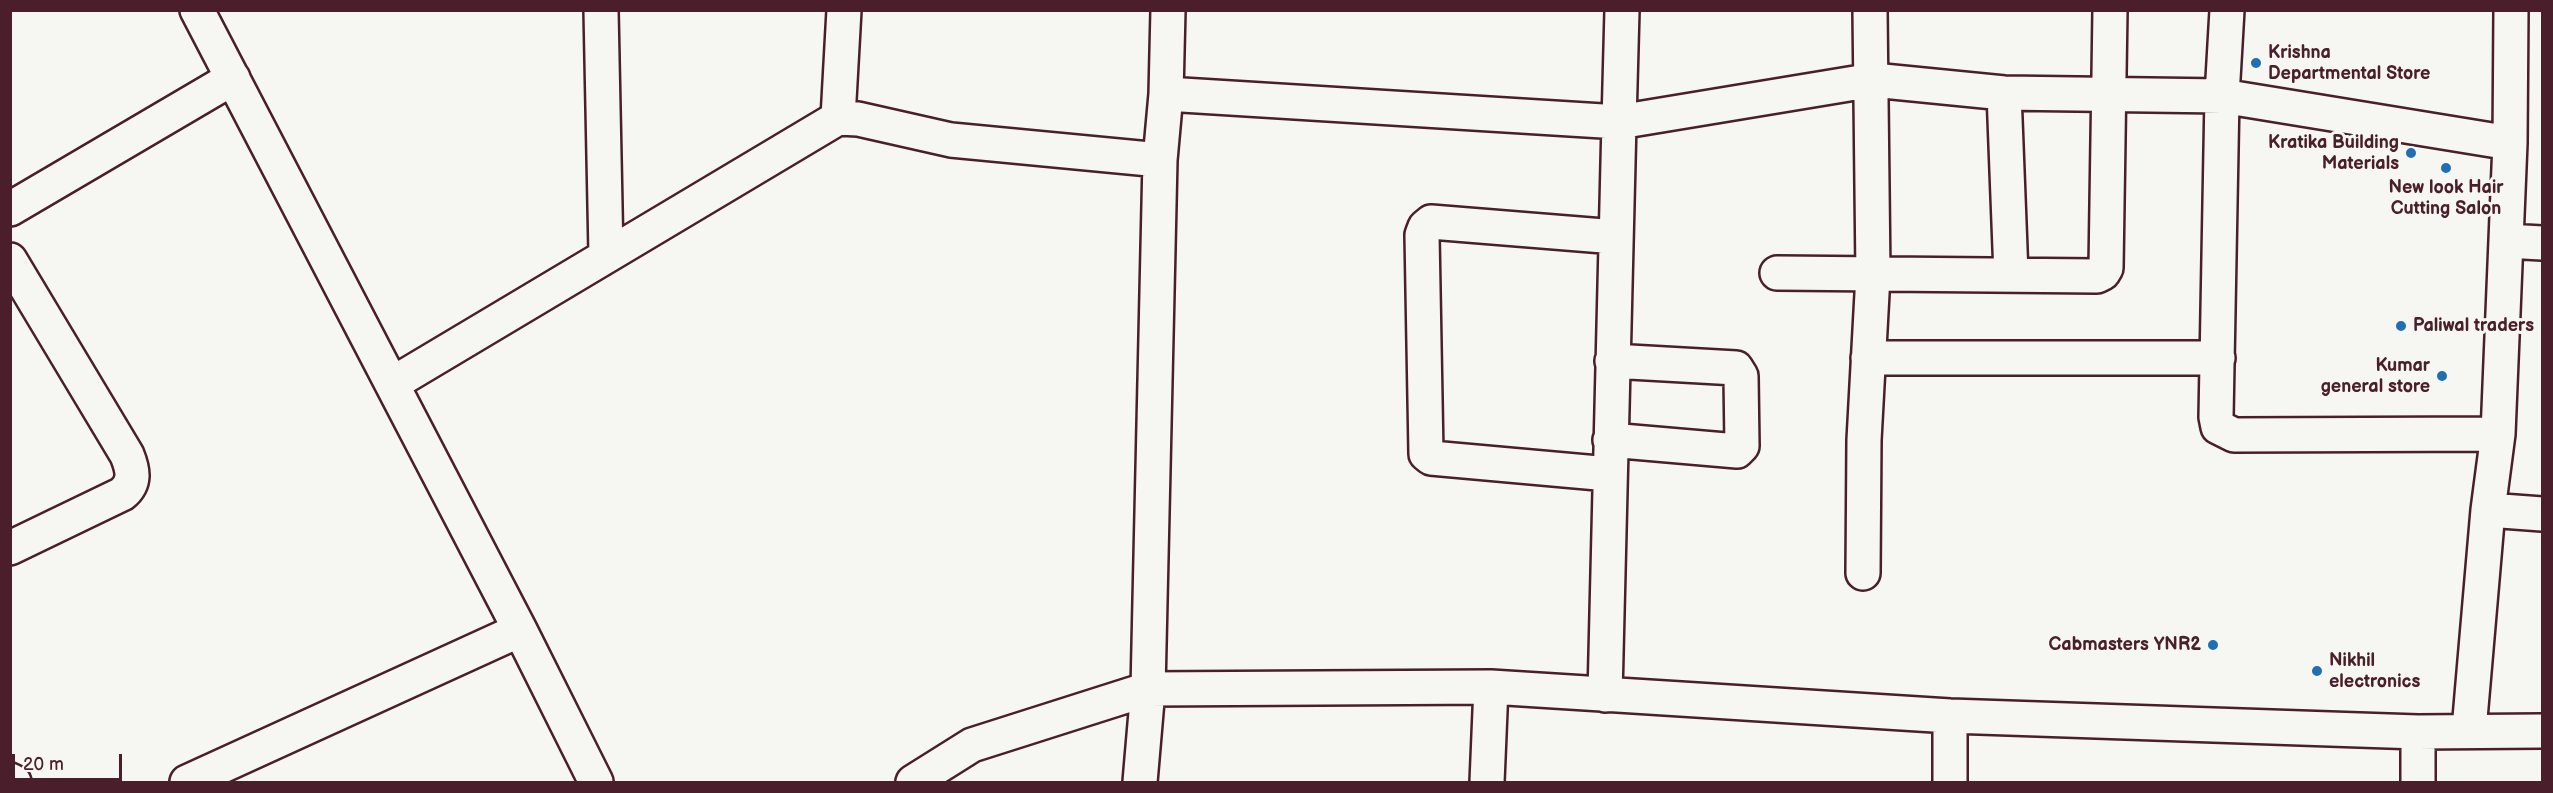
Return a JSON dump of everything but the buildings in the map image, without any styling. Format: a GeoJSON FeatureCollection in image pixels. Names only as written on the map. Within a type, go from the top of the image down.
{"type":"FeatureCollection","features":[{"type":"Feature","properties":{"kind":"street"},"geometry":{"type":"LineString","coordinates":[[197,10],[520,630],[596,783]]}},
{"type":"Feature","properties":{"kind":"street"},"geometry":{"type":"LineString","coordinates":[[601,10],[606,255]]}},
{"type":"Feature","properties":{"kind":"street"},"geometry":{"type":"LineString","coordinates":[[838,118],[844,10]]}},
{"type":"Feature","properties":{"kind":"street"},"geometry":{"type":"LineString","coordinates":[[1140,783],[1148,689],[1160,160],[1166,94],[1168,10]]}},
{"type":"Feature","properties":{"kind":"street"},"geometry":{"type":"LineString","coordinates":[[1605,695],[1622,10]]}},
{"type":"Feature","properties":{"kind":"street"},"geometry":{"type":"LineString","coordinates":[[1863,573],[1863,440],[1873,275],[1873,80],[1870,10]]}},
{"type":"Feature","properties":{"kind":"street"},"geometry":{"type":"LineString","coordinates":[[1777,273],[2097,276],[2103,273],[2106,268],[2110,10]]}},
{"type":"Feature","properties":{"kind":"street"},"geometry":{"type":"LineString","coordinates":[[2227,10],[2222,96],[2216,417],[2218,427],[2234,435],[2498,434]]}},
{"type":"Feature","properties":{"kind":"street"},"geometry":{"type":"LineString","coordinates":[[2469,730],[2488,510],[2498,434],[2510,143],[2511,10]]}},
{"type":"Feature","properties":{"kind":"street"},"geometry":{"type":"LineString","coordinates":[[10,209],[232,78]]}},
{"type":"Feature","properties":{"kind":"street"},"geometry":{"type":"LineString","coordinates":[[1166,94],[1619,122],[1873,80],[2004,93],[2222,96],[2510,143]]}},
{"type":"Feature","properties":{"kind":"street"},"geometry":{"type":"LineString","coordinates":[[2004,93],[2012,275]]}},
{"type":"Feature","properties":{"kind":"street"},"geometry":{"type":"LineString","coordinates":[[392,384],[838,118],[858,119],[951,140],[1160,160]]}},
{"type":"Feature","properties":{"kind":"street"},"geometry":{"type":"LineString","coordinates":[[1609,474],[1431,458],[1426,454],[1422,235],[1425,227],[1431,222],[1616,237]]}},
{"type":"Feature","properties":{"kind":"street"},"geometry":{"type":"LineString","coordinates":[[2506,241],[2542,243]]}},
{"type":"Feature","properties":{"kind":"street"},"geometry":{"type":"LineString","coordinates":[[10,260],[127,455],[133,478],[128,489],[122,494],[10,548]]}},
{"type":"Feature","properties":{"kind":"street"},"geometry":{"type":"LineString","coordinates":[[1868,358],[2218,358]]}},
{"type":"Feature","properties":{"kind":"street"},"geometry":{"type":"LineString","coordinates":[[1610,440],[1737,451],[1742,446],[1741,376],[1736,368],[1612,362]]}},
{"type":"Feature","properties":{"kind":"street"},"geometry":{"type":"LineString","coordinates":[[2488,510],[2542,514]]}},
{"type":"Feature","properties":{"kind":"street"},"geometry":{"type":"LineString","coordinates":[[187,783],[520,630]]}},
{"type":"Feature","properties":{"kind":"street"},"geometry":{"type":"LineString","coordinates":[[1487,783],[1491,687]]}},
{"type":"Feature","properties":{"kind":"street"},"geometry":{"type":"LineString","coordinates":[[913,783],[972,745],[1148,689],[1491,687],[1950,716],[2418,732],[2542,731]]}},
{"type":"Feature","properties":{"kind":"street"},"geometry":{"type":"LineString","coordinates":[[1950,716],[1950,783]]}},
{"type":"Feature","properties":{"kind":"street"},"geometry":{"type":"LineString","coordinates":[[2418,732],[2418,783]]}},
{"type":"Feature","properties":{"kind":"place","name":"Krishna Departmental Store"},"geometry":{"type":"Point","coordinates":[2256,63]}},
{"type":"Feature","properties":{"kind":"place","name":"Kratika Building Materials"},"geometry":{"type":"Point","coordinates":[2411,153]}},
{"type":"Feature","properties":{"kind":"place","name":"New look Hair Cutting Salon"},"geometry":{"type":"Point","coordinates":[2446,168]}},
{"type":"Feature","properties":{"kind":"place","name":"Paliwal traders"},"geometry":{"type":"Point","coordinates":[2401,326]}},
{"type":"Feature","properties":{"kind":"place","name":"Kumar general store"},"geometry":{"type":"Point","coordinates":[2442,376]}},
{"type":"Feature","properties":{"kind":"place","name":"Cabmasters YNR2"},"geometry":{"type":"Point","coordinates":[2213,645]}},
{"type":"Feature","properties":{"kind":"place","name":"Nikhil electronics"},"geometry":{"type":"Point","coordinates":[2317,671]}}]}
